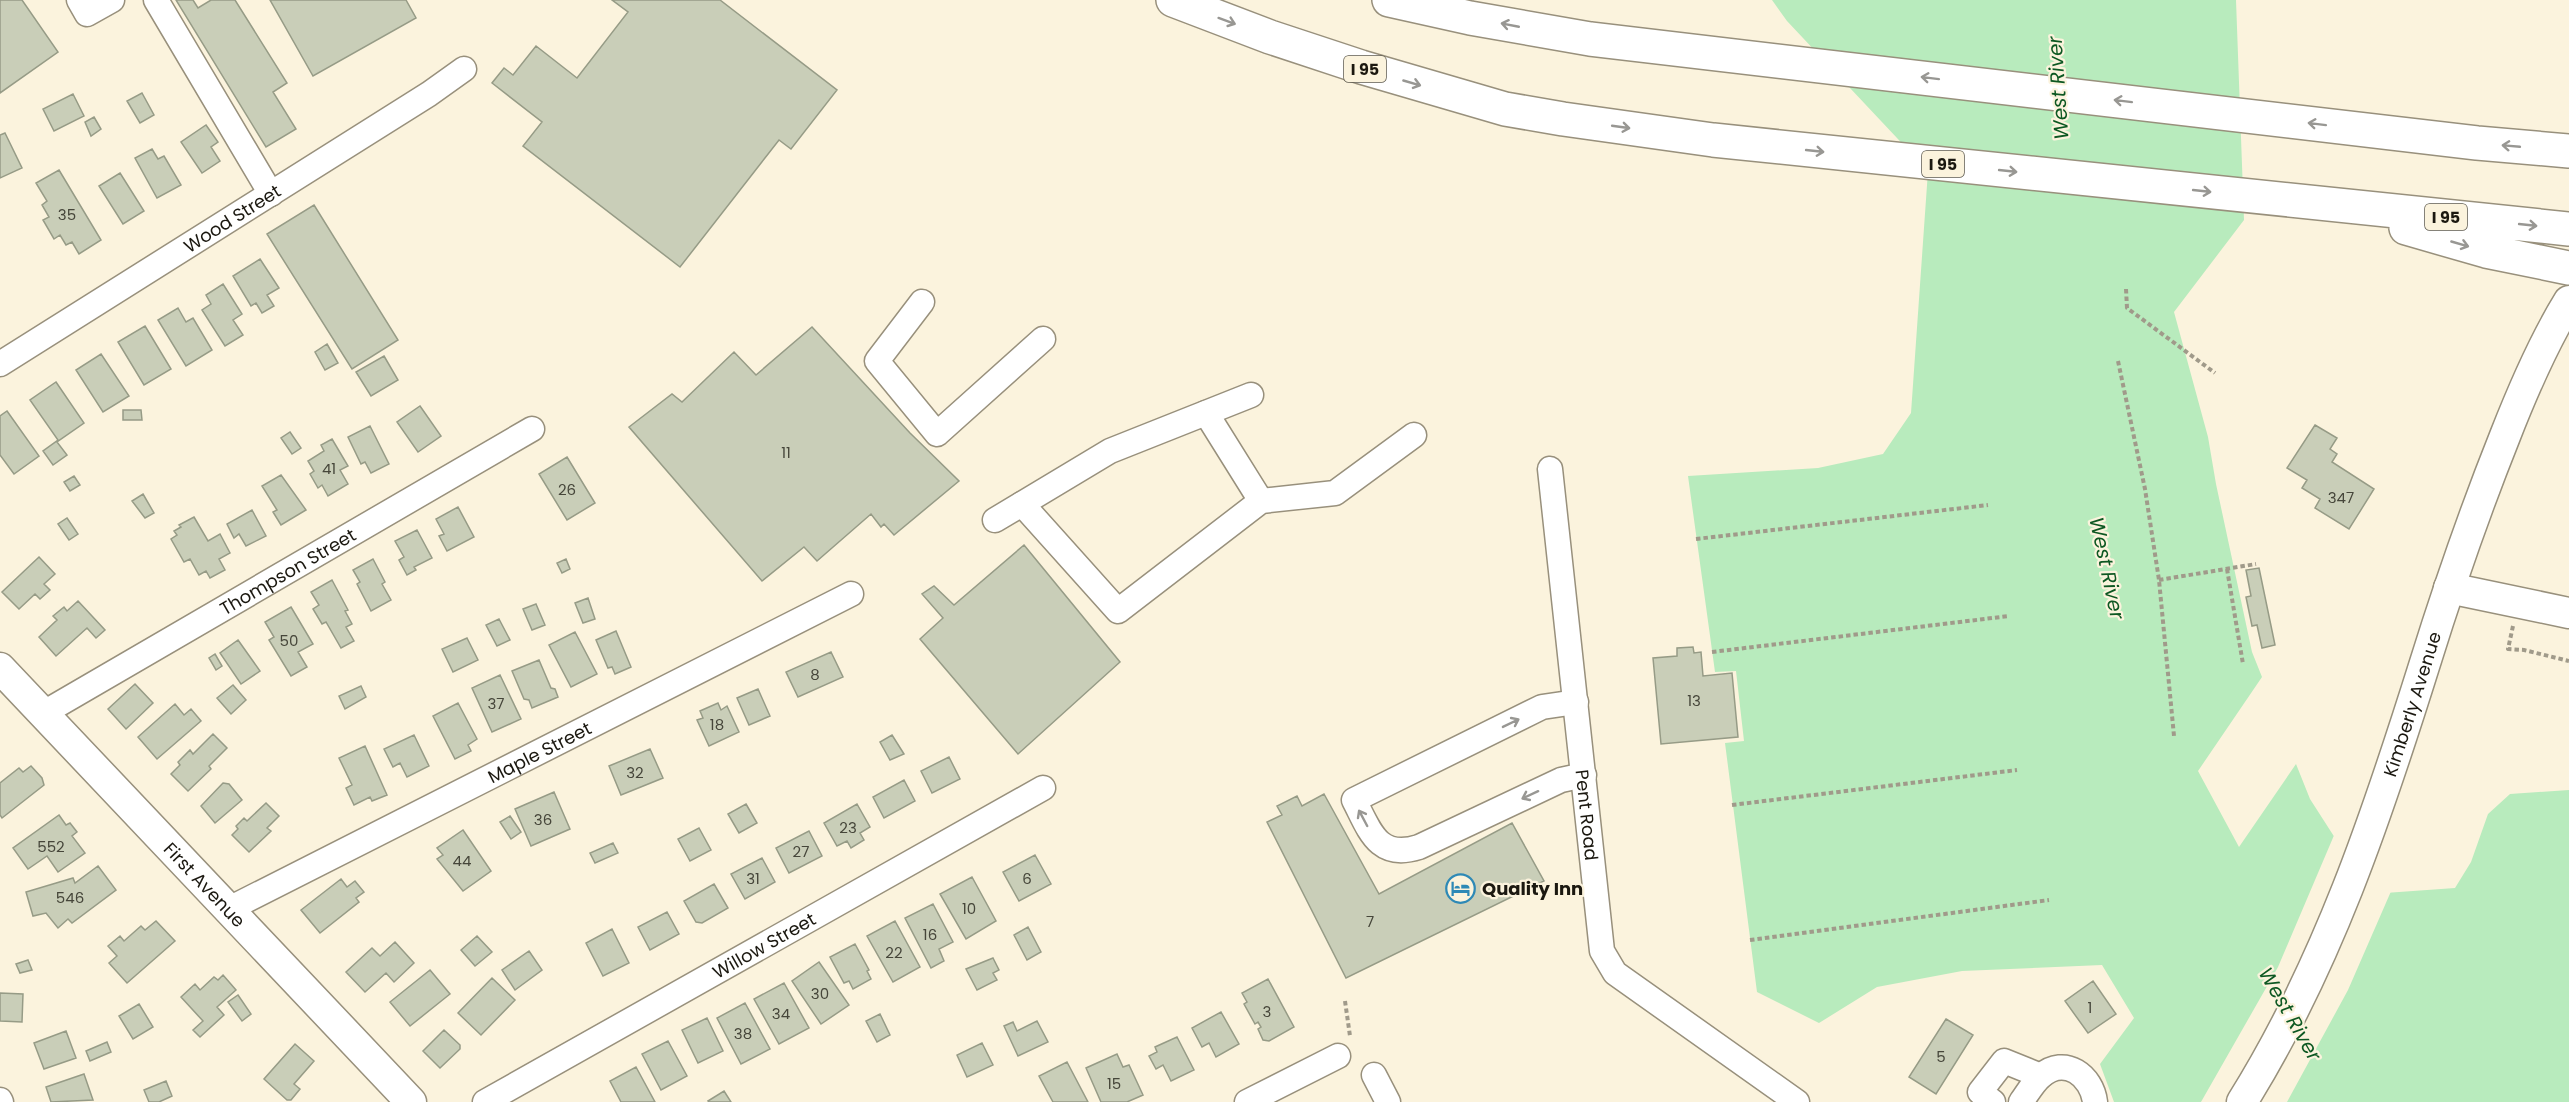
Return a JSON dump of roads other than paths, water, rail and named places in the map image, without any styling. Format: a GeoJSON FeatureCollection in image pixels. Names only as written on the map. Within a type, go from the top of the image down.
{"type":"FeatureCollection","features":[{"type":"Feature","properties":{"kind":"highway","name":"I 95"},"geometry":{"type":"LineString","coordinates":[[1173,0],[1270,37],[1361,67],[1505,109],[1563,119],[1713,140],[2569,229]]}},
{"type":"Feature","properties":{"kind":"highway"},"geometry":{"type":"LineString","coordinates":[[1389,0],[1568,35],[2477,143],[2569,151]]}},
{"type":"Feature","properties":{"kind":"highway"},"geometry":{"type":"LineString","coordinates":[[2323,204],[2486,251],[2569,268]]}},
{"type":"Feature","properties":{"kind":"main road","name":"Kimberly Avenue"},"geometry":{"type":"LineString","coordinates":[[2242,1102],[2267,1060],[2319,960],[2379,805],[2472,519],[2521,396],[2569,301]]}},
{"type":"Feature","properties":{"kind":"main road"},"geometry":{"type":"LineString","coordinates":[[2449,588],[2569,613]]}},
{"type":"Feature","properties":{"kind":"main road","name":"First Avenue"},"geometry":{"type":"LineString","coordinates":[[0,669],[404,1100]]}},
{"type":"Feature","properties":{"kind":"street"},"geometry":{"type":"LineString","coordinates":[[79,0],[87,14],[112,0]]}},
{"type":"Feature","properties":{"kind":"street"},"geometry":{"type":"LineString","coordinates":[[156,0],[271,194]]}},
{"type":"Feature","properties":{"kind":"street","name":"Wood Street"},"geometry":{"type":"LineString","coordinates":[[0,364],[271,194],[464,69]]}},
{"type":"Feature","properties":{"kind":"street"},"geometry":{"type":"LineString","coordinates":[[922,302],[877,361],[937,434],[1043,339]]}},
{"type":"Feature","properties":{"kind":"street"},"geometry":{"type":"LineString","coordinates":[[995,520],[1110,452],[1251,395]]}},
{"type":"Feature","properties":{"kind":"street"},"geometry":{"type":"LineString","coordinates":[[1206,413],[1261,501]]}},
{"type":"Feature","properties":{"kind":"street","name":"Thompson Street"},"geometry":{"type":"LineString","coordinates":[[42,714],[532,429]]}},
{"type":"Feature","properties":{"kind":"street"},"geometry":{"type":"LineString","coordinates":[[1022,504],[1118,611],[1261,501],[1335,493],[1414,435]]}},
{"type":"Feature","properties":{"kind":"street","name":"Pent Road"},"geometry":{"type":"LineString","coordinates":[[1550,469],[1602,951],[1615,973],[1797,1102]]}},
{"type":"Feature","properties":{"kind":"street","name":"Maple Street"},"geometry":{"type":"LineString","coordinates":[[227,910],[852,594]]}},
{"type":"Feature","properties":{"kind":"street"},"geometry":{"type":"LineString","coordinates":[[1576,702],[1542,707],[1354,800],[1376,840],[1386,848],[1404,851],[1419,847],[1561,780],[1584,775]]}},
{"type":"Feature","properties":{"kind":"street","name":"Willow Street"},"geometry":{"type":"LineString","coordinates":[[485,1102],[1043,788]]}},
{"type":"Feature","properties":{"kind":"street"},"geometry":{"type":"LineString","coordinates":[[1247,1102],[1338,1056]]}},
{"type":"Feature","properties":{"kind":"street"},"geometry":{"type":"LineString","coordinates":[[1993,1102],[1980,1092],[2004,1060],[2041,1076]]}},
{"type":"Feature","properties":{"kind":"street"},"geometry":{"type":"LineString","coordinates":[[2021,1102],[2041,1076],[2056,1070],[2076,1071],[2088,1079],[2096,1102]]}},
{"type":"Feature","properties":{"kind":"street"},"geometry":{"type":"LineString","coordinates":[[1374,1075],[1388,1102]]}},
{"type":"Feature","properties":{"kind":"water","name":"West River"},"geometry":{"type":"Polygon","coordinates":[[[1772,0],[2236,0],[2244,220],[2174,312],[2208,437],[2252,652],[2262,677],[2198,771],[2239,847],[2296,764],[2310,799],[2371,894],[2455,888],[2471,862],[2488,814],[2510,794],[2569,790],[2569,1102],[2114,1102],[2100,1064],[2134,1018],[2102,965],[1962,971],[1877,987],[1819,1023],[1757,992],[1725,743],[1744,741],[1736,671],[1715,672],[1688,476],[1818,468],[1883,454],[1911,413],[1928,171],[1787,21],[1772,0]]]}},
{"type":"Feature","properties":{"kind":"place","name":"Quality Inn"},"geometry":{"type":"Point","coordinates":[1461,888]}}]}
